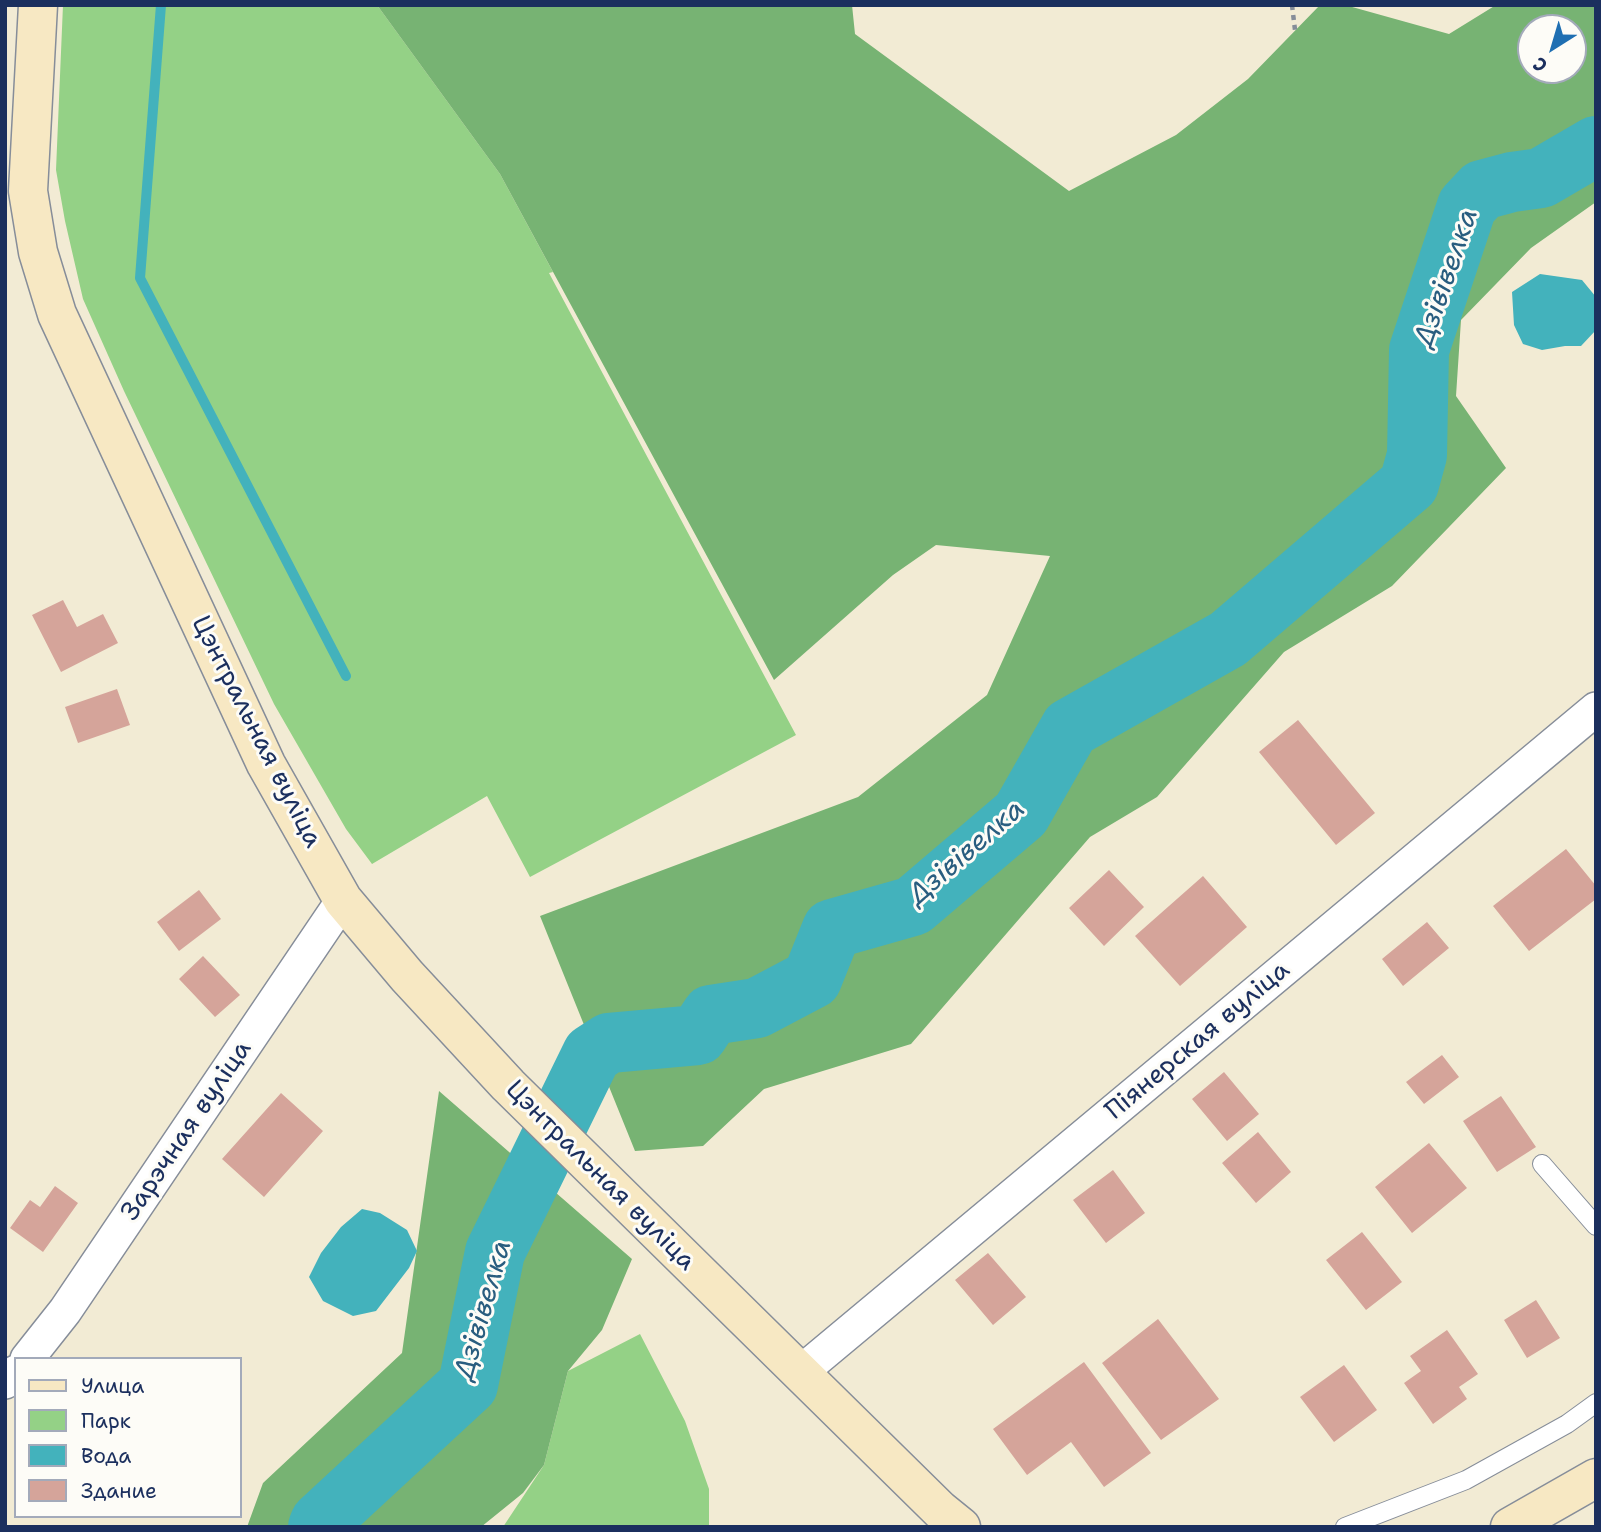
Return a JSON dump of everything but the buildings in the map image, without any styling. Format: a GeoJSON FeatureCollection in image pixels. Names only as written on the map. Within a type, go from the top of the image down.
{"type":"FeatureCollection","features":[{"type":"Feature","properties":{"kind":"street","name":"Цэнтральная вуліца"},"geometry":{"type":"LineString","coordinates":[[38,5],[28,191],[38,252],[57,314],[266,764],[343,900],[407,976],[508,1085],[940,1510],[961,1527]]}},
{"type":"Feature","properties":{"kind":"street","name":"Піянерская вуліца"},"geometry":{"type":"LineString","coordinates":[[801,1373],[1596,709]]}},
{"type":"Feature","properties":{"kind":"street","name":"Зарэчная вуліца"},"geometry":{"type":"LineString","coordinates":[[29,1357],[65,1311],[343,900]]}},
{"type":"Feature","properties":{"kind":"street"},"geometry":{"type":"LineString","coordinates":[[1510,1527],[1596,1478]]}},
{"type":"Feature","properties":{"kind":"lane"},"geometry":{"type":"LineString","coordinates":[[1542,1164],[1596,1226]]}},
{"type":"Feature","properties":{"kind":"lane"},"geometry":{"type":"LineString","coordinates":[[1345,1527],[1466,1480],[1567,1423],[1596,1403]]}},
{"type":"Feature","properties":{"kind":"path"},"geometry":{"type":"LineString","coordinates":[[1292,5],[1295,30]]}},
{"type":"Feature","properties":{"kind":"green space"},"geometry":{"type":"Polygon","coordinates":[[[63,5],[377,5],[500,174],[553,272],[549,273],[796,735],[530,877],[487,796],[372,864],[346,829],[274,704],[124,391],[83,299],[56,170],[63,5]]]}},
{"type":"Feature","properties":{"kind":"green space"},"geometry":{"type":"Polygon","coordinates":[[[377,5],[852,5],[855,34],[1069,191],[1176,135],[1248,79],[1320,5],[1345,5],[1449,34],[1496,5],[1596,5],[1596,202],[1531,248],[1461,320],[1456,396],[1506,468],[1392,586],[1284,652],[1157,797],[1090,837],[911,1044],[764,1089],[703,1146],[635,1151],[540,916],[858,797],[987,695],[1050,556],[936,545],[893,575],[774,680],[500,174],[377,5]]]}},
{"type":"Feature","properties":{"kind":"green space"},"geometry":{"type":"Polygon","coordinates":[[[439,1091],[632,1259],[602,1330],[568,1371],[544,1465],[523,1493],[481,1527],[247,1527],[263,1483],[402,1353],[439,1091]]]}},
{"type":"Feature","properties":{"kind":"green space"},"geometry":{"type":"Polygon","coordinates":[[[640,1334],[685,1421],[709,1489],[709,1527],[503,1527],[544,1465],[568,1371],[640,1334]]]}},
{"type":"Feature","properties":{"kind":"water"},"geometry":{"type":"Polygon","coordinates":[[[1540,274],[1582,280],[1596,297],[1596,330],[1581,346],[1542,350],[1523,344],[1514,325],[1512,292],[1540,274]]]}},
{"type":"Feature","properties":{"kind":"water"},"geometry":{"type":"Polygon","coordinates":[[[362,1209],[380,1213],[407,1230],[417,1251],[409,1268],[376,1311],[353,1316],[323,1301],[309,1277],[321,1253],[341,1227],[362,1209]]]}},
{"type":"Feature","properties":{"kind":"waterway"},"geometry":{"type":"LineString","coordinates":[[161,5],[140,278],[346,676]]}},
{"type":"Feature","properties":{"kind":"waterway","name":"Дзівівелка"},"geometry":{"type":"LineString","coordinates":[[318,1527],[320,1522],[468,1385],[495,1252],[592,1054],[609,1043],[698,1035],[711,1015],[757,1008],[812,979],[832,929],[913,906],[1021,814],[1070,728],[1228,639],[1409,484],[1417,455],[1419,350],[1467,206],[1482,190],[1541,178],[1596,146]]}}]}
